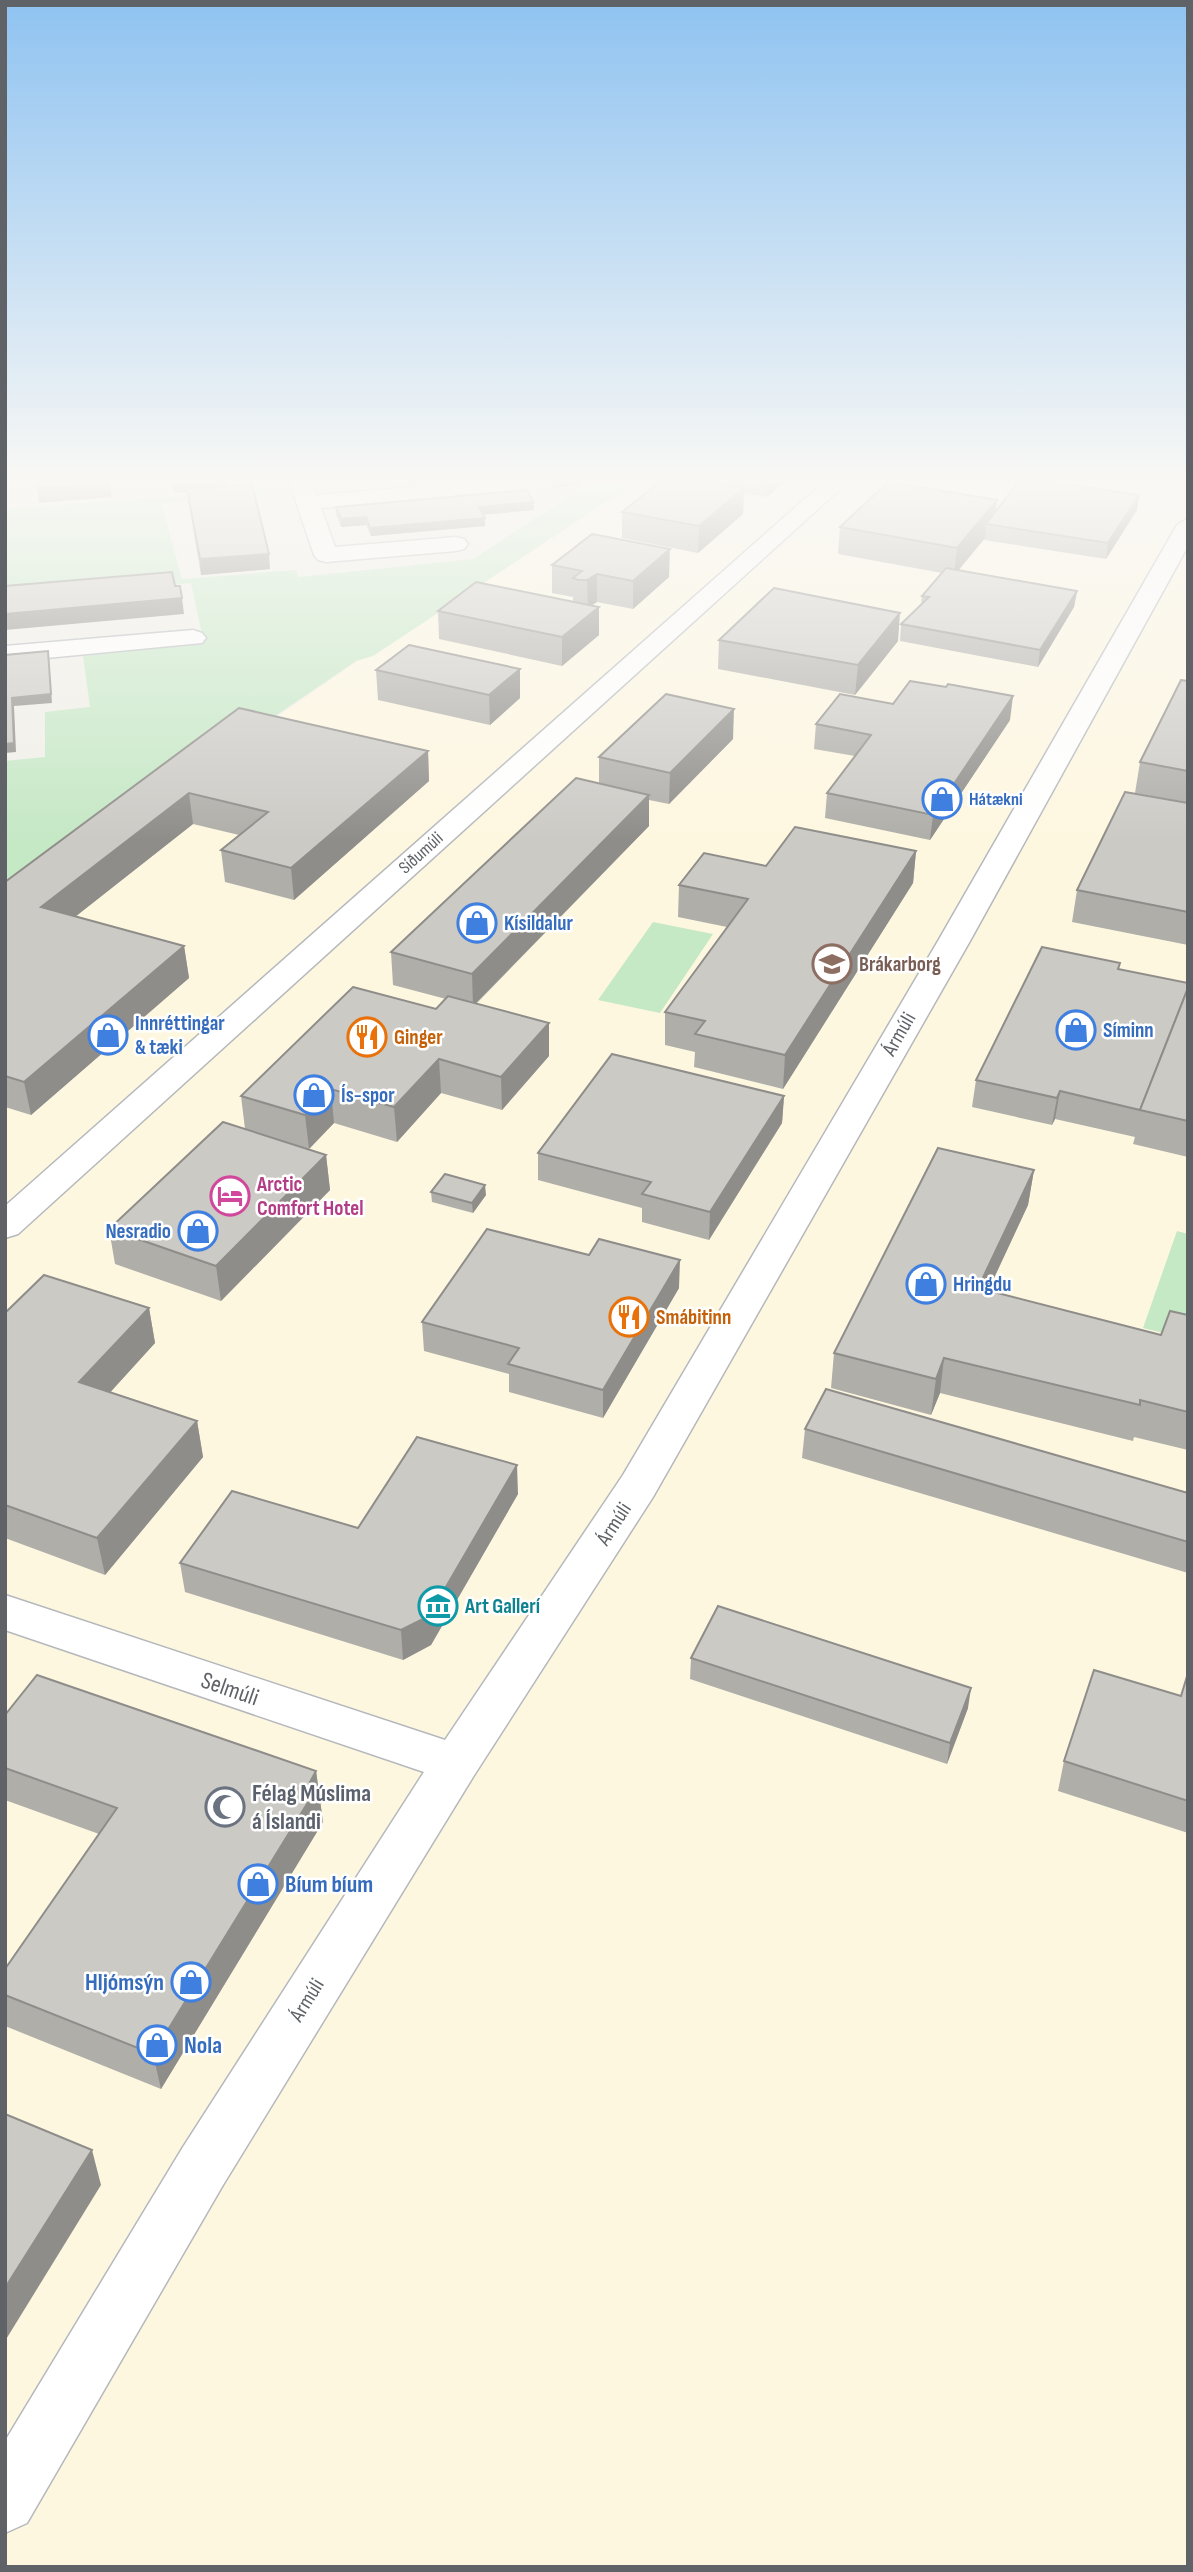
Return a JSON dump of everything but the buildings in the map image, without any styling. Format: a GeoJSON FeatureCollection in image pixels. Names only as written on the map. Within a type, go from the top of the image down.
{"type":"FeatureCollection","features":[{"type":"Feature","properties":{"kind":"street","name":"Síðumúli"},"geometry":{"type":"LineString","coordinates":[[5,1226],[704,601]]}},
{"type":"Feature","properties":{"kind":"street","name":"Ármúli"},"geometry":{"type":"LineString","coordinates":[[5,2501],[203,2166],[456,1763],[644,1476],[954,941],[1145,601]]}},
{"type":"Feature","properties":{"kind":"street"},"geometry":{"type":"LineString","coordinates":[[5,654],[193,638]]}},
{"type":"Feature","properties":{"kind":"street","name":"Selmúli"},"geometry":{"type":"LineString","coordinates":[[5,1612],[456,1763]]}},
{"type":"Feature","properties":{"kind":"shaded area"},"geometry":{"type":"Polygon","coordinates":[[[445,601],[1188,601],[1188,2567],[5,2567],[5,904],[445,601]]]}},
{"type":"Feature","properties":{"kind":"green space"},"geometry":{"type":"Polygon","coordinates":[[[195,601],[456,601],[373,656],[356,661],[243,738],[5,910],[5,761],[45,757],[45,712],[90,707],[83,656],[204,644],[195,601]]]}},
{"type":"Feature","properties":{"kind":"green space"},"geometry":{"type":"Polygon","coordinates":[[[653,922],[713,934],[660,1013],[598,1000],[653,922]]]}},
{"type":"Feature","properties":{"kind":"green space"},"geometry":{"type":"Polygon","coordinates":[[[1177,1231],[1188,1234],[1188,1310],[1179,1337],[1143,1328],[1177,1231]]]}},
{"type":"Feature","properties":{"kind":"place","name":"Hátækni"},"geometry":{"type":"Point","coordinates":[942,799]}},
{"type":"Feature","properties":{"kind":"place","name":"Kísildalur"},"geometry":{"type":"Point","coordinates":[477,923]}},
{"type":"Feature","properties":{"kind":"place","name":"Brákarborg"},"geometry":{"type":"Point","coordinates":[832,964]}},
{"type":"Feature","properties":{"kind":"place","name":"Síminn"},"geometry":{"type":"Point","coordinates":[1076,1030]}},
{"type":"Feature","properties":{"kind":"place","name":"Innréttingar & tæki"},"geometry":{"type":"Point","coordinates":[108,1035]}},
{"type":"Feature","properties":{"kind":"place","name":"Ginger"},"geometry":{"type":"Point","coordinates":[367,1037]}},
{"type":"Feature","properties":{"kind":"place","name":"Ís-spor"},"geometry":{"type":"Point","coordinates":[314,1095]}},
{"type":"Feature","properties":{"kind":"place","name":"Arctic Comfort Hotel"},"geometry":{"type":"Point","coordinates":[230,1196]}},
{"type":"Feature","properties":{"kind":"place","name":"Nesradio"},"geometry":{"type":"Point","coordinates":[198,1231]}},
{"type":"Feature","properties":{"kind":"place","name":"Hringdu"},"geometry":{"type":"Point","coordinates":[926,1284]}},
{"type":"Feature","properties":{"kind":"place","name":"Smábitinn"},"geometry":{"type":"Point","coordinates":[629,1317]}},
{"type":"Feature","properties":{"kind":"place","name":"Art Gallerí"},"geometry":{"type":"Point","coordinates":[438,1606]}},
{"type":"Feature","properties":{"kind":"place","name":"Félag Múslima á Íslandi"},"geometry":{"type":"Point","coordinates":[225,1807]}},
{"type":"Feature","properties":{"kind":"place","name":"Bíum bíum"},"geometry":{"type":"Point","coordinates":[258,1884]}},
{"type":"Feature","properties":{"kind":"place","name":"Hljómsýn"},"geometry":{"type":"Point","coordinates":[191,1982]}},
{"type":"Feature","properties":{"kind":"place","name":"Nola"},"geometry":{"type":"Point","coordinates":[157,2045]}}]}
